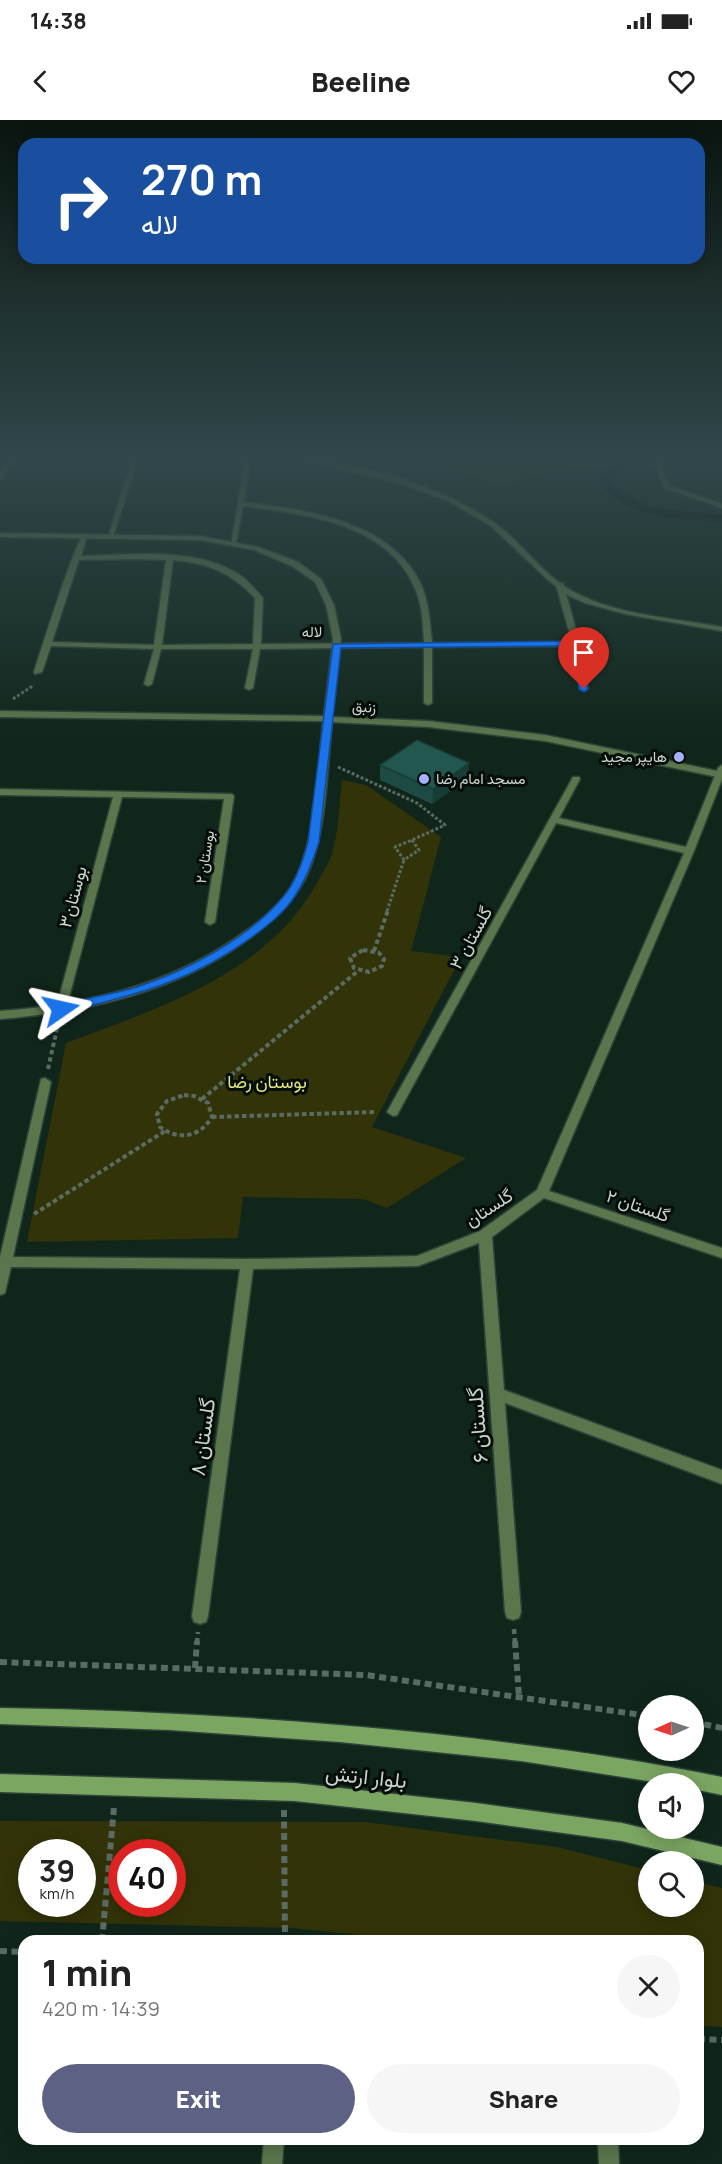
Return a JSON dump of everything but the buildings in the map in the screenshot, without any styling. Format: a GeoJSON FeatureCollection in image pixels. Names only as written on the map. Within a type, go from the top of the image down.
{"type":"FeatureCollection","features":[{"type":"Feature","properties":{"kind":"main road"},"geometry":{"type":"LineString","coordinates":[[0,1716],[190,1722],[333,1731],[542,1755],[722,1786]]}},
{"type":"Feature","properties":{"kind":"main road","name":"بلوار ارتش"},"geometry":{"type":"LineString","coordinates":[[0,1784],[284,1792],[476,1812],[611,1831],[722,1856]]}},
{"type":"Feature","properties":{"kind":"street"},"geometry":{"type":"LineString","coordinates":[[38,672],[77,554]]}},
{"type":"Feature","properties":{"kind":"street"},"geometry":{"type":"LineString","coordinates":[[0,1015],[61,1009],[104,1000],[174,978],[222,952],[267,920],[290,896],[306,867],[314,842],[336,645],[330,605],[318,581],[295,564],[272,554]]}},
{"type":"Feature","properties":{"kind":"street"},"geometry":{"type":"LineString","coordinates":[[396,554],[405,563],[417,584],[425,619],[428,703]]}},
{"type":"Feature","properties":{"kind":"street"},"geometry":{"type":"LineString","coordinates":[[526,554],[571,593],[594,603],[722,629]]}},
{"type":"Feature","properties":{"kind":"street"},"geometry":{"type":"LineString","coordinates":[[76,558],[170,558],[214,566],[236,576],[259,598],[257,646],[249,688]]}},
{"type":"Feature","properties":{"kind":"street"},"geometry":{"type":"LineString","coordinates":[[148,684],[158,647],[170,558]]}},
{"type":"Feature","properties":{"kind":"street"},"geometry":{"type":"LineString","coordinates":[[560,585],[576,644],[584,689]]}},
{"type":"Feature","properties":{"kind":"street","name":"لاله"},"geometry":{"type":"LineString","coordinates":[[48,644],[158,647],[576,644]]}},
{"type":"Feature","properties":{"kind":"street","name":"زنبق"},"geometry":{"type":"LineString","coordinates":[[1,714],[328,719],[428,724],[490,730],[721,772]]}},
{"type":"Feature","properties":{"kind":"street","name":"گلستان"},"geometry":{"type":"LineString","coordinates":[[4,1262],[247,1264],[418,1261],[485,1236],[542,1193],[721,772]]}},
{"type":"Feature","properties":{"kind":"street","name":"گلستان ۳"},"geometry":{"type":"LineString","coordinates":[[393,1112],[576,779]]}},
{"type":"Feature","properties":{"kind":"street"},"geometry":{"type":"LineString","coordinates":[[0,792],[118,794]]}},
{"type":"Feature","properties":{"kind":"street","name":"بوستان۳"},"geometry":{"type":"LineString","coordinates":[[61,1009],[118,794]]}},
{"type":"Feature","properties":{"kind":"street","name":"بوستان ۲"},"geometry":{"type":"LineString","coordinates":[[118,794],[230,796],[210,922]]}},
{"type":"Feature","properties":{"kind":"street"},"geometry":{"type":"LineString","coordinates":[[555,820],[689,851]]}},
{"type":"Feature","properties":{"kind":"street"},"geometry":{"type":"LineString","coordinates":[[0,1289],[4,1262],[15,1225],[45,1082]]}},
{"type":"Feature","properties":{"kind":"street","name":"گلستان ۲"},"geometry":{"type":"LineString","coordinates":[[542,1193],[722,1253]]}},
{"type":"Feature","properties":{"kind":"street","name":"گلستان ۶"},"geometry":{"type":"LineString","coordinates":[[485,1236],[513,1612]]}},
{"type":"Feature","properties":{"kind":"street","name":"گلستان ۸"},"geometry":{"type":"LineString","coordinates":[[200,1616],[247,1264]]}},
{"type":"Feature","properties":{"kind":"street"},"geometry":{"type":"LineString","coordinates":[[497,1394],[722,1477]]}},
{"type":"Feature","properties":{"kind":"street"},"geometry":{"type":"LineString","coordinates":[[272,2164],[274,2145]]}},
{"type":"Feature","properties":{"kind":"street"},"geometry":{"type":"LineString","coordinates":[[608,2145],[609,2164]]}},
{"type":"Feature","properties":{"kind":"path"},"geometry":{"type":"LineString","coordinates":[[1,714],[15,696],[34,686],[38,672]]}},
{"type":"Feature","properties":{"kind":"path"},"geometry":{"type":"LineString","coordinates":[[324,761],[359,774],[417,803],[445,825],[395,847],[404,860]]}},
{"type":"Feature","properties":{"kind":"path"},"geometry":{"type":"LineString","coordinates":[[374,951],[404,860],[419,850],[412,840]]}},
{"type":"Feature","properties":{"kind":"path"},"geometry":{"type":"LineString","coordinates":[[202,1099],[358,971],[374,971],[382,966],[382,956],[374,951],[357,952],[350,958],[351,965],[358,971]]}},
{"type":"Feature","properties":{"kind":"path"},"geometry":{"type":"LineString","coordinates":[[45,1082],[61,1009]]}},
{"type":"Feature","properties":{"kind":"path"},"geometry":{"type":"LineString","coordinates":[[184,1095],[202,1099],[208,1103],[212,1117],[204,1128],[189,1136],[172,1135],[165,1131],[157,1121],[157,1114],[167,1101],[184,1095]]}},
{"type":"Feature","properties":{"kind":"path"},"geometry":{"type":"LineString","coordinates":[[212,1117],[393,1112]]}},
{"type":"Feature","properties":{"kind":"path"},"geometry":{"type":"LineString","coordinates":[[15,1225],[165,1131]]}},
{"type":"Feature","properties":{"kind":"path"},"geometry":{"type":"LineString","coordinates":[[513,1612],[519,1697]]}},
{"type":"Feature","properties":{"kind":"path"},"geometry":{"type":"LineString","coordinates":[[195,1668],[200,1616]]}},
{"type":"Feature","properties":{"kind":"path"},"geometry":{"type":"LineString","coordinates":[[0,1662],[366,1674],[638,1715]]}},
{"type":"Feature","properties":{"kind":"path"},"geometry":{"type":"LineString","coordinates":[[704,1724],[722,1728]]}},
{"type":"Feature","properties":{"kind":"path"},"geometry":{"type":"LineString","coordinates":[[103,1935],[116,1787]]}},
{"type":"Feature","properties":{"kind":"path"},"geometry":{"type":"LineString","coordinates":[[284,1792],[285,1935]]}},
{"type":"Feature","properties":{"kind":"path"},"geometry":{"type":"LineString","coordinates":[[0,1951],[18,1952]]}},
{"type":"Feature","properties":{"kind":"path"},"geometry":{"type":"LineString","coordinates":[[704,2039],[722,2040]]}},
{"type":"Feature","properties":{"kind":"green space","name":"بوستان رضا"},"geometry":{"type":"Polygon","coordinates":[[[342,780],[366,785],[441,837],[411,951],[461,957],[372,1127],[466,1158],[387,1208],[363,1199],[243,1197],[238,1238],[27,1242],[66,1043],[138,1016],[208,984],[241,964],[271,941],[297,913],[330,860],[337,828],[342,780]]]}},
{"type":"Feature","properties":{"kind":"green space"},"geometry":{"type":"Polygon","coordinates":[[[0,1821],[365,1822],[557,1847],[638,1867],[638,1917],[704,1917],[704,1884],[722,1888],[722,2027],[704,2026],[704,1935],[359,1935],[291,1928],[0,1921],[0,1821]]]}},
{"type":"Feature","properties":{"kind":"place","name":"هایپر مجید"},"geometry":{"type":"Point","coordinates":[679,757]}},
{"type":"Feature","properties":{"kind":"place","name":"مسجد امام رضا"},"geometry":{"type":"Point","coordinates":[424,779]}},
{"type":"Feature","properties":{"kind":"route"},"geometry":{"type":"LineString","coordinates":[[61,1009],[104,1000],[174,978],[231,946],[267,920],[290,896],[300,882],[314,842],[336,645],[576,644],[584,689]]}}]}
